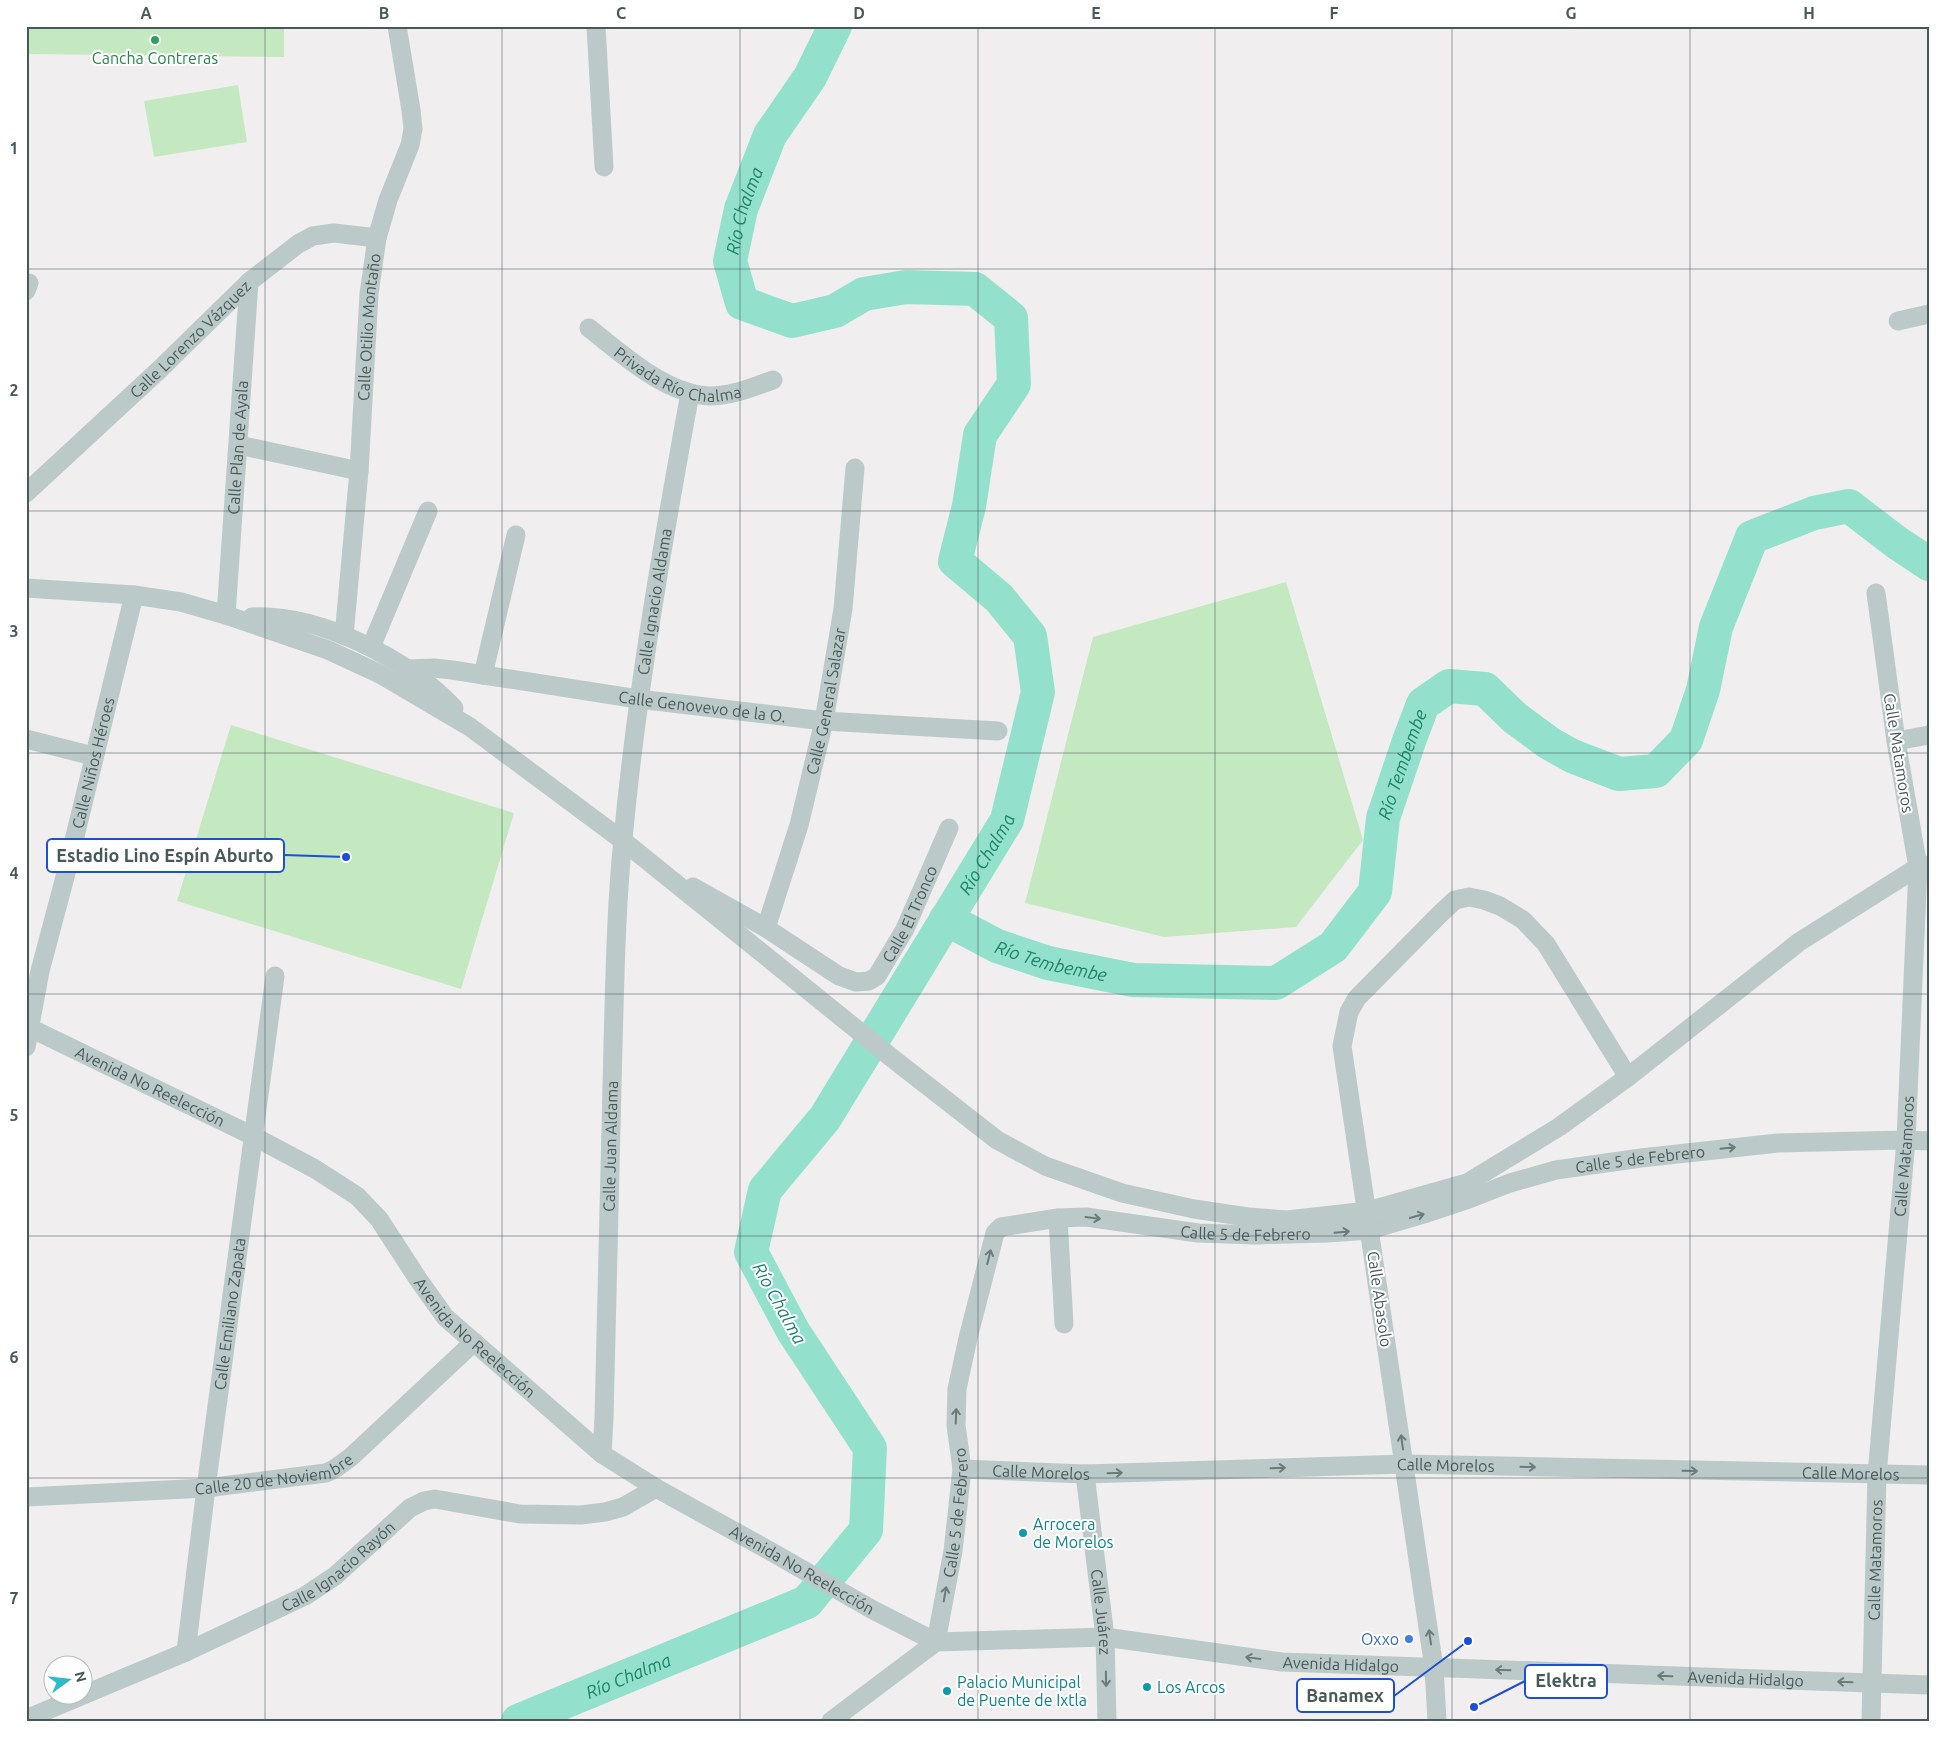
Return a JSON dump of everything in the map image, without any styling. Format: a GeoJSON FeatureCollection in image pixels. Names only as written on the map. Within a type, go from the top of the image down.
{"type":"FeatureCollection","features":[{"type":"Feature","properties":{"kind":"street","name":"Calle Otilio Montaño"},"geometry":{"type":"LineString","coordinates":[[344,636],[359,471],[369,294],[377,238],[388,200],[410,145],[413,130],[412,110],[397,26]]}},
{"type":"Feature","properties":{"kind":"street"},"geometry":{"type":"LineString","coordinates":[[596,26],[604,167]]}},
{"type":"Feature","properties":{"kind":"street","name":"Calle Lorenzo Vázquez"},"geometry":{"type":"LineString","coordinates":[[26,493],[159,370],[249,282],[298,244],[313,236],[334,233],[377,238]]}},
{"type":"Feature","properties":{"kind":"street","name":"Calle Plan de Ayala"},"geometry":{"type":"LineString","coordinates":[[231,616],[249,282]]}},
{"type":"Feature","properties":{"kind":"street"},"geometry":{"type":"LineString","coordinates":[[1898,321],[1929,314]]}},
{"type":"Feature","properties":{"kind":"street","name":"Privada Río Chalma"},"geometry":{"type":"LineString","coordinates":[[589,328],[635,365],[661,380],[690,393],[710,396],[738,393],[773,380]]}},
{"type":"Feature","properties":{"kind":"street","name":"Calle Ignacio Aldama"},"geometry":{"type":"LineString","coordinates":[[622,840],[638,699],[660,557],[690,393]]}},
{"type":"Feature","properties":{"kind":"street"},"geometry":{"type":"LineString","coordinates":[[239,445],[359,471]]}},
{"type":"Feature","properties":{"kind":"street","name":"Calle General Salazar"},"geometry":{"type":"LineString","coordinates":[[766,928],[799,825],[824,721],[843,609],[854,468]]}},
{"type":"Feature","properties":{"kind":"street"},"geometry":{"type":"LineString","coordinates":[[371,648],[428,511]]}},
{"type":"Feature","properties":{"kind":"street"},"geometry":{"type":"LineString","coordinates":[[483,675],[516,535]]}},
{"type":"Feature","properties":{"kind":"street"},"geometry":{"type":"LineString","coordinates":[[26,588],[134,595],[181,602],[231,616],[328,650],[388,678],[470,727],[622,840],[857,1030],[997,1140],[1045,1166],[1122,1193],[1194,1209],[1248,1217],[1287,1220],[1369,1221],[1468,1191],[1559,1128],[1799,942],[1923,866]]}},
{"type":"Feature","properties":{"kind":"street","name":"Calle Matamoros"},"geometry":{"type":"LineString","coordinates":[[1871,1721],[1877,1475],[1906,1140],[1923,866],[1896,741],[1876,593]]}},
{"type":"Feature","properties":{"kind":"street","name":"Calle Niños Héroes"},"geometry":{"type":"LineString","coordinates":[[26,1047],[28,1027],[40,971],[134,595]]}},
{"type":"Feature","properties":{"kind":"street"},"geometry":{"type":"LineString","coordinates":[[231,616],[279,618],[308,624],[344,636],[371,648],[409,669],[441,695],[470,727]]}},
{"type":"Feature","properties":{"kind":"street","name":"Calle Genovevo de la O."},"geometry":{"type":"LineString","coordinates":[[409,669],[434,668],[638,699],[824,721],[998,731]]}},
{"type":"Feature","properties":{"kind":"street"},"geometry":{"type":"LineString","coordinates":[[1896,741],[1929,735]]}},
{"type":"Feature","properties":{"kind":"street"},"geometry":{"type":"LineString","coordinates":[[26,739],[93,756]]}},
{"type":"Feature","properties":{"kind":"street","name":"Calle El Tronco"},"geometry":{"type":"LineString","coordinates":[[766,928],[839,976],[856,982],[869,981],[877,976],[905,929],[949,828]]}},
{"type":"Feature","properties":{"kind":"street","name":"Calle Juan Aldama"},"geometry":{"type":"LineString","coordinates":[[602,1454],[616,928],[622,840]]}},
{"type":"Feature","properties":{"kind":"street"},"geometry":{"type":"LineString","coordinates":[[655,866],[766,928]]}},
{"type":"Feature","properties":{"kind":"street","name":"Calle Abasolo"},"geometry":{"type":"LineString","coordinates":[[1437,1721],[1434,1668],[1342,1046],[1348,1012],[1357,998],[1455,900],[1469,898],[1484,900],[1500,906],[1524,920],[1546,944],[1628,1076]]}},
{"type":"Feature","properties":{"kind":"street","name":"Calle Emiliano Zapata"},"geometry":{"type":"LineString","coordinates":[[186,1652],[206,1488],[275,976]]}},
{"type":"Feature","properties":{"kind":"street","name":"Avenida No Reelección"},"geometry":{"type":"LineString","coordinates":[[28,1027],[253,1136],[315,1169],[357,1196],[379,1219],[418,1279],[446,1317],[602,1454],[656,1488],[873,1610],[936,1642]]}},
{"type":"Feature","properties":{"kind":"street","name":"Calle 5 de Febrero"},"geometry":{"type":"LineString","coordinates":[[1468,1191],[1510,1183],[1556,1170],[1641,1158],[1778,1143],[1929,1141]]}},
{"type":"Feature","properties":{"kind":"street","name":"Calle 5 de Febrero"},"geometry":{"type":"LineString","coordinates":[[936,1642],[953,1550],[962,1469],[956,1425],[957,1389],[995,1233],[1004,1226],[1058,1218],[1086,1217],[1198,1233],[1291,1234],[1369,1221]]}},
{"type":"Feature","properties":{"kind":"street"},"geometry":{"type":"LineString","coordinates":[[1058,1218],[1064,1324]]}},
{"type":"Feature","properties":{"kind":"street","name":"Calle 20 de Noviembre"},"geometry":{"type":"LineString","coordinates":[[26,1497],[206,1488],[310,1476],[336,1468],[372,1439],[474,1342]]}},
{"type":"Feature","properties":{"kind":"street","name":"Calle Morelos"},"geometry":{"type":"LineString","coordinates":[[962,1469],[1085,1474],[1405,1464],[1929,1475]]}},
{"type":"Feature","properties":{"kind":"street","name":"Calle Juárez"},"geometry":{"type":"LineString","coordinates":[[1085,1474],[1105,1637],[1107,1721]]}},
{"type":"Feature","properties":{"kind":"street","name":"Calle Ignacio Rayón"},"geometry":{"type":"LineString","coordinates":[[26,1719],[186,1652],[305,1596],[335,1576],[396,1518],[424,1500],[435,1499],[520,1514],[581,1515],[605,1512],[623,1507],[656,1488]]}},
{"type":"Feature","properties":{"kind":"street","name":"Avenida Hidalgo"},"geometry":{"type":"LineString","coordinates":[[936,1642],[1105,1637],[1282,1662],[1929,1685]]}},
{"type":"Feature","properties":{"kind":"street"},"geometry":{"type":"LineString","coordinates":[[831,1721],[936,1642]]}},
{"type":"Feature","properties":{"kind":"green space","name":"Cancha Contreras"},"geometry":{"type":"Polygon","coordinates":[[[26,26],[284,26],[284,57],[26,54],[26,26]]]}},
{"type":"Feature","properties":{"kind":"green space"},"geometry":{"type":"Polygon","coordinates":[[[238,85],[247,142],[154,157],[144,101],[238,85]]]}},
{"type":"Feature","properties":{"kind":"green space"},"geometry":{"type":"Polygon","coordinates":[[[1286,582],[1363,840],[1296,927],[1164,937],[1025,903],[1093,637],[1286,582]]]}},
{"type":"Feature","properties":{"kind":"green space"},"geometry":{"type":"Polygon","coordinates":[[[231,725],[514,813],[461,989],[177,901],[231,725]]]}},
{"type":"Feature","properties":{"kind":"waterway","name":"Río Chalma"},"geometry":{"type":"LineString","coordinates":[[518,1721],[807,1602],[866,1530],[870,1448],[793,1331],[751,1252],[765,1190],[825,1118],[1007,820],[1038,692],[1030,636],[999,598],[955,561],[969,506],[980,435],[1014,384],[1011,318],[975,289],[906,287],[864,294],[835,311],[792,321],[742,303],[730,261],[741,209],[770,135],[810,77],[835,26]]}},
{"type":"Feature","properties":{"kind":"waterway","name":"Río Tembembe"},"geometry":{"type":"LineString","coordinates":[[946,919],[997,946],[1048,963],[1133,980],[1276,983],[1333,947],[1375,892],[1383,818],[1409,741],[1423,704],[1449,686],[1485,689],[1515,718],[1549,743],[1572,756],[1619,774],[1656,771],[1686,740],[1703,690],[1716,627],[1752,537],[1814,513],[1849,506],[1896,542],[1929,564]]}},
{"type":"Feature","properties":{"kind":"place","name":"Cancha Contreras"},"geometry":{"type":"Point","coordinates":[155,40]}},
{"type":"Feature","properties":{"kind":"place","name":"Estadio Lino Espín Aburto"},"geometry":{"type":"Point","coordinates":[346,857]}},
{"type":"Feature","properties":{"kind":"place","name":"Arrocera de Morelos"},"geometry":{"type":"Point","coordinates":[1023,1533]}},
{"type":"Feature","properties":{"kind":"place","name":"Oxxo"},"geometry":{"type":"Point","coordinates":[1409,1639]}},
{"type":"Feature","properties":{"kind":"place","name":"Banamex"},"geometry":{"type":"Point","coordinates":[1468,1641]}},
{"type":"Feature","properties":{"kind":"place","name":"Los Arcos"},"geometry":{"type":"Point","coordinates":[1147,1687]}},
{"type":"Feature","properties":{"kind":"place","name":"Palacio Municipal de Puente de Ixtla"},"geometry":{"type":"Point","coordinates":[947,1691]}},
{"type":"Feature","properties":{"kind":"place","name":"Elektra"},"geometry":{"type":"Point","coordinates":[1474,1707]}}]}
